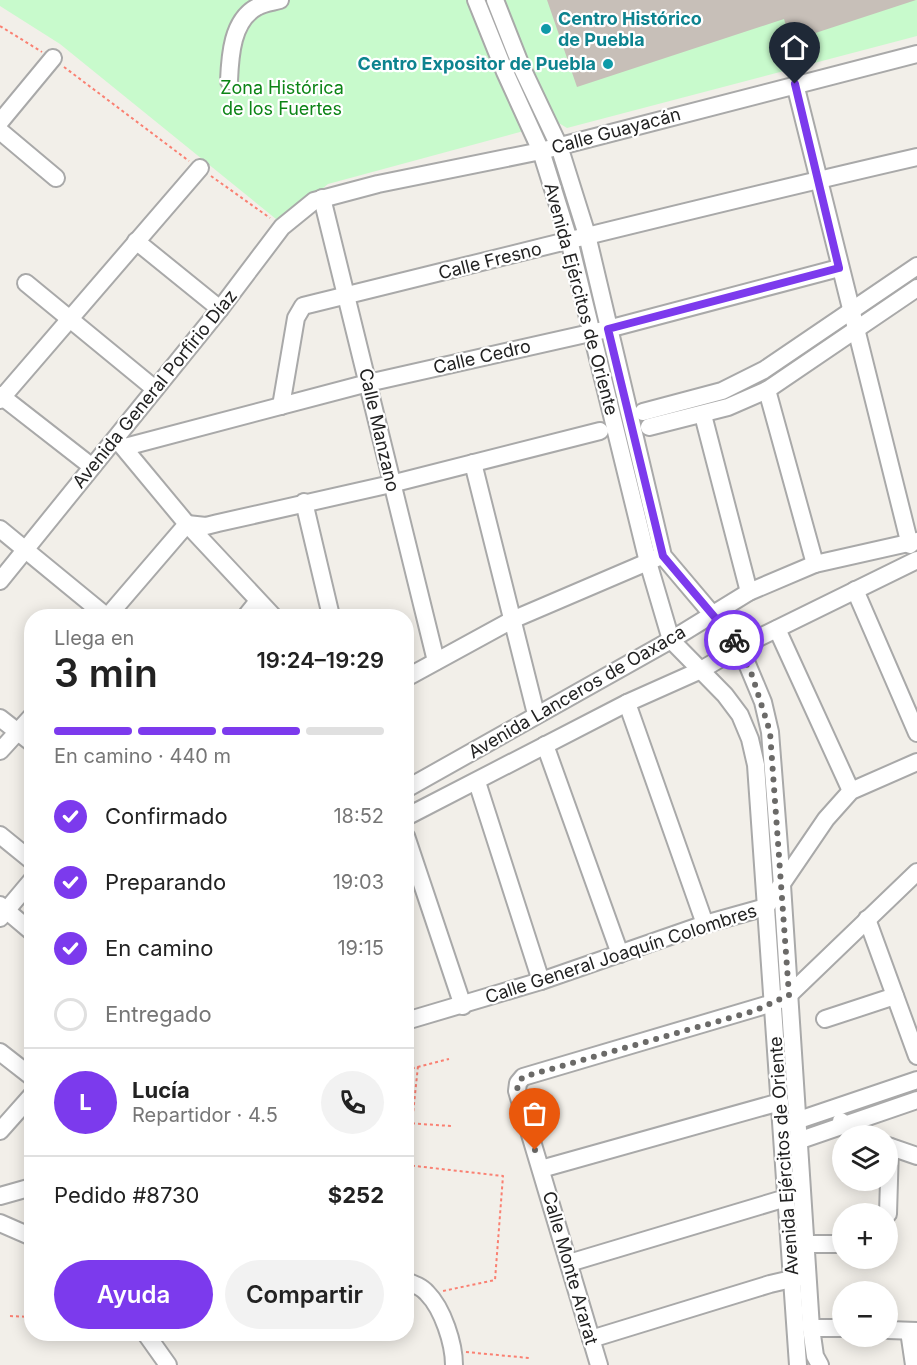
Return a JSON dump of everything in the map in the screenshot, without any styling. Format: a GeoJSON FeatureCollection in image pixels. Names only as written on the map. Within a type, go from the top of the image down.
{"type":"FeatureCollection","features":[{"type":"Feature","properties":{"kind":"street"},"geometry":{"type":"LineString","coordinates":[[229,81],[231,50],[241,23],[256,7],[280,0]]}},
{"type":"Feature","properties":{"kind":"street","name":"Avenida Ejércitos de Oriente"},"geometry":{"type":"LineString","coordinates":[[476,0],[505,72],[541,151],[569,240],[610,408],[629,450],[655,559],[671,640],[740,714],[750,739],[756,765],[786,1198],[818,1360]]}},
{"type":"Feature","properties":{"kind":"street","name":"Avenida Ejércitos de Oriente"},"geometry":{"type":"LineString","coordinates":[[495,0],[521,66],[559,146],[587,235],[627,403],[629,450]]}},
{"type":"Feature","properties":{"kind":"street","name":"Calle Guayacán"},"geometry":{"type":"LineString","coordinates":[[318,200],[378,184],[541,151],[917,54]]}},
{"type":"Feature","properties":{"kind":"street"},"geometry":{"type":"LineString","coordinates":[[0,122],[53,58]]}},
{"type":"Feature","properties":{"kind":"street"},"geometry":{"type":"LineString","coordinates":[[795,84],[850,311],[915,549]]}},
{"type":"Feature","properties":{"kind":"street"},"geometry":{"type":"LineString","coordinates":[[0,130],[56,178]]}},
{"type":"Feature","properties":{"kind":"street","name":"Calle Fresno"},"geometry":{"type":"LineString","coordinates":[[281,406],[298,311],[303,306],[485,263],[587,235],[917,157]]}},
{"type":"Feature","properties":{"kind":"street"},"geometry":{"type":"LineString","coordinates":[[91,466],[1,397],[70,321],[200,168]]}},
{"type":"Feature","properties":{"kind":"street","name":"Avenida General Porfirio Díaz"},"geometry":{"type":"LineString","coordinates":[[0,581],[91,466],[120,443],[155,389],[220,309],[282,226],[318,200]]}},
{"type":"Feature","properties":{"kind":"street","name":"Calle Manzano"},"geometry":{"type":"LineString","coordinates":[[318,200],[346,295],[436,661]]}},
{"type":"Feature","properties":{"kind":"street"},"geometry":{"type":"LineString","coordinates":[[136,241],[220,309]]}},
{"type":"Feature","properties":{"kind":"street"},"geometry":{"type":"LineString","coordinates":[[646,420],[722,391],[764,370],[917,266]]}},
{"type":"Feature","properties":{"kind":"street","name":"Calle Cedro"},"geometry":{"type":"LineString","coordinates":[[120,443],[281,406],[368,383],[608,329],[839,268]]}},
{"type":"Feature","properties":{"kind":"street"},"geometry":{"type":"LineString","coordinates":[[26,284],[155,389]]}},
{"type":"Feature","properties":{"kind":"street"},"geometry":{"type":"LineString","coordinates":[[646,420],[646,440],[629,450],[605,443],[600,431],[603,416],[610,408],[627,403],[646,420],[703,415],[767,390],[917,288]]}},
{"type":"Feature","properties":{"kind":"street"},"geometry":{"type":"LineString","coordinates":[[767,390],[815,564]]}},
{"type":"Feature","properties":{"kind":"street"},"geometry":{"type":"LineString","coordinates":[[722,391],[728,407]]}},
{"type":"Feature","properties":{"kind":"street"},"geometry":{"type":"LineString","coordinates":[[703,415],[749,592]]}},
{"type":"Feature","properties":{"kind":"street"},"geometry":{"type":"LineString","coordinates":[[187,524],[206,526],[391,484],[600,431]]}},
{"type":"Feature","properties":{"kind":"street"},"geometry":{"type":"LineString","coordinates":[[120,443],[187,524],[266,609]]}},
{"type":"Feature","properties":{"kind":"street"},"geometry":{"type":"LineString","coordinates":[[473,463],[536,714]]}},
{"type":"Feature","properties":{"kind":"street"},"geometry":{"type":"LineString","coordinates":[[304,502],[329,609]]}},
{"type":"Feature","properties":{"kind":"street"},"geometry":{"type":"LineString","coordinates":[[113,609],[187,524]]}},
{"type":"Feature","properties":{"kind":"street"},"geometry":{"type":"LineString","coordinates":[[0,530],[98,609]]}},
{"type":"Feature","properties":{"kind":"street","name":"Avenida Lanceros de Oaxaca"},"geometry":{"type":"LineString","coordinates":[[414,784],[671,640],[749,592],[815,564],[915,549]]}},
{"type":"Feature","properties":{"kind":"street","name":"Avenida Lanceros de Oaxaca"},"geometry":{"type":"LineString","coordinates":[[414,813],[627,703],[701,670],[740,647],[855,590],[915,549]]}},
{"type":"Feature","properties":{"kind":"street"},"geometry":{"type":"LineString","coordinates":[[414,673],[512,620],[655,559]]}},
{"type":"Feature","properties":{"kind":"street","name":"Avenida Ejércitos de Oriente"},"geometry":{"type":"LineString","coordinates":[[655,559],[711,614],[740,647],[763,702],[770,732],[806,1244],[800,1277],[796,1364]]}},
{"type":"Feature","properties":{"kind":"street"},"geometry":{"type":"LineString","coordinates":[[855,590],[917,733]]}},
{"type":"Feature","properties":{"kind":"street"},"geometry":{"type":"LineString","coordinates":[[252,609],[258,601]]}},
{"type":"Feature","properties":{"kind":"street"},"geometry":{"type":"LineString","coordinates":[[777,629],[851,791]]}},
{"type":"Feature","properties":{"kind":"street"},"geometry":{"type":"LineString","coordinates":[[627,703],[705,924]]}},
{"type":"Feature","properties":{"kind":"street"},"geometry":{"type":"LineString","coordinates":[[0,717],[24,737]]}},
{"type":"Feature","properties":{"kind":"street"},"geometry":{"type":"LineString","coordinates":[[0,751],[24,739]]}},
{"type":"Feature","properties":{"kind":"street"},"geometry":{"type":"LineString","coordinates":[[545,746],[620,954]]}},
{"type":"Feature","properties":{"kind":"street","name":"Calle General Joaquín Colombres"},"geometry":{"type":"LineString","coordinates":[[414,1019],[463,1006],[705,924],[766,907],[826,819],[851,791],[917,762]]}},
{"type":"Feature","properties":{"kind":"street"},"geometry":{"type":"LineString","coordinates":[[477,782],[541,981]]}},
{"type":"Feature","properties":{"kind":"street"},"geometry":{"type":"LineString","coordinates":[[0,835],[24,854]]}},
{"type":"Feature","properties":{"kind":"street"},"geometry":{"type":"LineString","coordinates":[[414,860],[463,1006]]}},
{"type":"Feature","properties":{"kind":"street"},"geometry":{"type":"LineString","coordinates":[[773,1004],[789,995],[917,872]]}},
{"type":"Feature","properties":{"kind":"street"},"geometry":{"type":"LineString","coordinates":[[24,888],[2,911],[24,927]]}},
{"type":"Feature","properties":{"kind":"street"},"geometry":{"type":"LineString","coordinates":[[867,919],[917,1056]]}},
{"type":"Feature","properties":{"kind":"street"},"geometry":{"type":"LineString","coordinates":[[825,1019],[895,996]]}},
{"type":"Feature","properties":{"kind":"street","name":"Calle Monte Ararat"},"geometry":{"type":"LineString","coordinates":[[599,1365],[517,1091],[518,1083],[523,1077],[773,1004]]}},
{"type":"Feature","properties":{"kind":"street"},"geometry":{"type":"LineString","coordinates":[[0,1052],[24,1071]]}},
{"type":"Feature","properties":{"kind":"street"},"geometry":{"type":"LineString","coordinates":[[781,1126],[917,1080]]}},
{"type":"Feature","properties":{"kind":"street"},"geometry":{"type":"LineString","coordinates":[[846,1125],[917,1101]]}},
{"type":"Feature","properties":{"kind":"street"},"geometry":{"type":"LineString","coordinates":[[541,1169],[780,1102]]}},
{"type":"Feature","properties":{"kind":"street"},"geometry":{"type":"LineString","coordinates":[[0,1131],[24,1104]]}},
{"type":"Feature","properties":{"kind":"street"},"geometry":{"type":"LineString","coordinates":[[837,1107],[843,1125]]}},
{"type":"Feature","properties":{"kind":"street"},"geometry":{"type":"LineString","coordinates":[[783,1146],[832,1130]]}},
{"type":"Feature","properties":{"kind":"street"},"geometry":{"type":"LineString","coordinates":[[898,1149],[917,1156]]}},
{"type":"Feature","properties":{"kind":"street"},"geometry":{"type":"LineString","coordinates":[[0,1196],[24,1189]]}},
{"type":"Feature","properties":{"kind":"street"},"geometry":{"type":"LineString","coordinates":[[569,1263],[786,1198]]}},
{"type":"Feature","properties":{"kind":"street"},"geometry":{"type":"LineString","coordinates":[[0,1223],[24,1234]]}},
{"type":"Feature","properties":{"kind":"street"},"geometry":{"type":"LineString","coordinates":[[806,1244],[832,1244]]}},
{"type":"Feature","properties":{"kind":"street"},"geometry":{"type":"LineString","coordinates":[[591,1339],[800,1277]]}},
{"type":"Feature","properties":{"kind":"street"},"geometry":{"type":"LineString","coordinates":[[414,1285],[428,1293],[454,1358]]}},
{"type":"Feature","properties":{"kind":"street"},"geometry":{"type":"LineString","coordinates":[[811,1328],[832,1328]]}},
{"type":"Feature","properties":{"kind":"street"},"geometry":{"type":"LineString","coordinates":[[898,1330],[913,1331],[914,1365]]}},
{"type":"Feature","properties":{"kind":"street"},"geometry":{"type":"LineString","coordinates":[[151,1341],[168,1365]]}},
{"type":"Feature","properties":{"kind":"street"},"geometry":{"type":"LineString","coordinates":[[796,1364],[818,1360]]}},
{"type":"Feature","properties":{"kind":"path"},"geometry":{"type":"LineString","coordinates":[[0,26],[53,58],[282,226]]}},
{"type":"Feature","properties":{"kind":"path"},"geometry":{"type":"LineString","coordinates":[[414,1067],[449,1059]]}},
{"type":"Feature","properties":{"kind":"path"},"geometry":{"type":"LineString","coordinates":[[414,1104],[418,1066]]}},
{"type":"Feature","properties":{"kind":"path"},"geometry":{"type":"LineString","coordinates":[[414,1123],[451,1126]]}},
{"type":"Feature","properties":{"kind":"path"},"geometry":{"type":"LineString","coordinates":[[414,1166],[502,1176],[495,1280],[428,1293]]}},
{"type":"Feature","properties":{"kind":"path"},"geometry":{"type":"LineString","coordinates":[[10,1316],[24,1317]]}},
{"type":"Feature","properties":{"kind":"path"},"geometry":{"type":"LineString","coordinates":[[454,1358],[529,1358]]}},
{"type":"Feature","properties":{"kind":"green space","name":"Zona Histórica de los Fuertes"},"geometry":{"type":"Polygon","coordinates":[[[0,0],[917,0],[917,36],[567,128],[557,122],[328,184],[281,223],[60,44],[0,6],[0,0]]]}},
{"type":"Feature","properties":{"kind":"building","name":"Centro Expositor de Puebla"},"geometry":{"type":"Polygon","coordinates":[[[547,0],[916,0],[791,41],[784,19],[577,87],[547,0]]]}},
{"type":"Feature","properties":{"kind":"way so far"},"geometry":{"type":"LineString","coordinates":[[535,1150],[517,1091],[518,1083],[523,1077],[754,1011],[789,995],[770,732],[763,702],[740,647],[734,640]]}},
{"type":"Feature","properties":{"kind":"place","name":"Centro Histórico de Puebla"},"geometry":{"type":"Point","coordinates":[546,29]}},
{"type":"Feature","properties":{"kind":"place","name":"Centro Expositor de Puebla"},"geometry":{"type":"Point","coordinates":[608,64]}},
{"type":"Feature","properties":{"kind":"route"},"geometry":{"type":"LineString","coordinates":[[734,640],[663,556],[608,329],[839,268],[795,84]]}}]}
